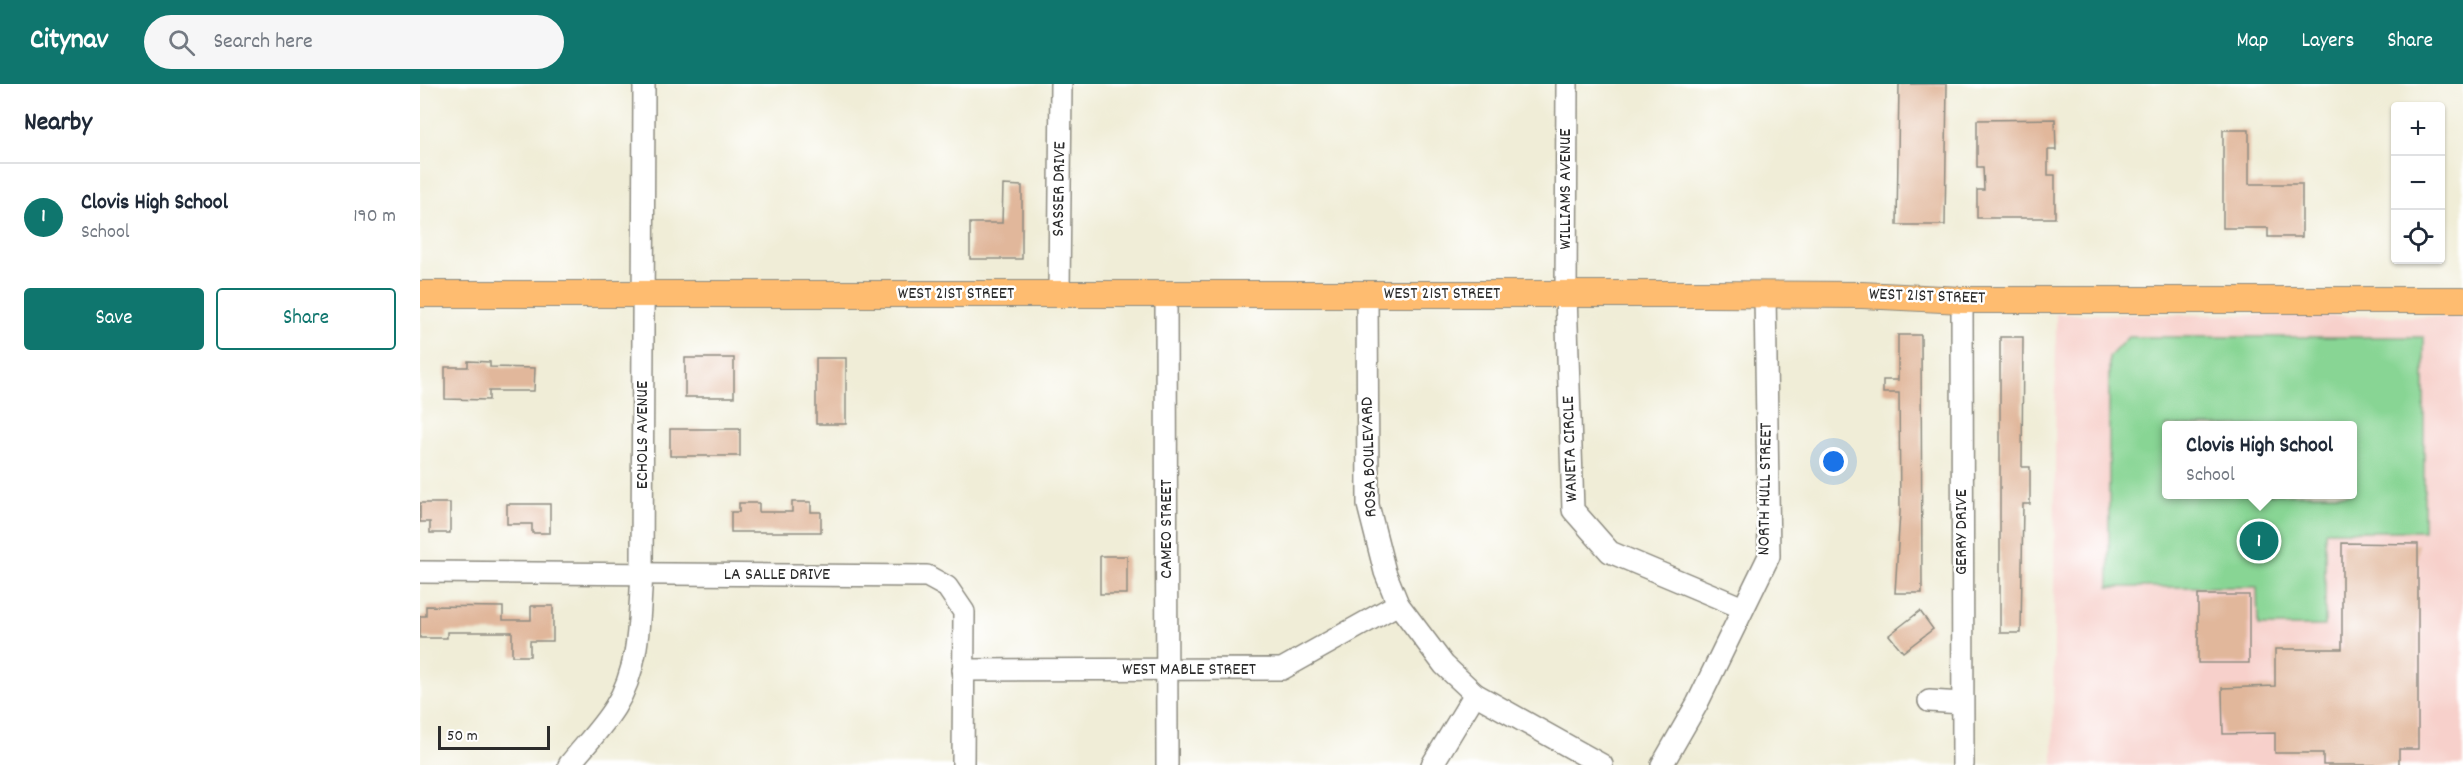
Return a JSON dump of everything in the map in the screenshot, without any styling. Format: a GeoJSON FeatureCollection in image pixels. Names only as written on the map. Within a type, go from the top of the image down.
{"type":"FeatureCollection","features":[{"type":"Feature","properties":{"kind":"main road","name":"WEST 21ST STREET"},"geometry":{"type":"LineString","coordinates":[[420,294],[1862,295],[1962,300],[2463,300]]}},
{"type":"Feature","properties":{"kind":"street","name":"ECHOLS AVENUE"},"geometry":{"type":"LineString","coordinates":[[569,765],[616,706],[630,673],[638,642],[642,573],[644,84]]}},
{"type":"Feature","properties":{"kind":"street","name":"SASSER DRIVE"},"geometry":{"type":"LineString","coordinates":[[1059,293],[1061,84]]}},
{"type":"Feature","properties":{"kind":"street","name":"WILLIAMS AVENUE"},"geometry":{"type":"LineString","coordinates":[[1566,295],[1567,84]]}},
{"type":"Feature","properties":{"kind":"street","name":"CAMEO STREET"},"geometry":{"type":"LineString","coordinates":[[1166,293],[1167,765]]}},
{"type":"Feature","properties":{"kind":"street","name":"ROSA BOULEVARD"},"geometry":{"type":"LineString","coordinates":[[1367,294],[1368,505],[1384,572],[1398,604],[1444,665],[1475,694],[1602,765]]}},
{"type":"Feature","properties":{"kind":"street","name":"WANETA CIRCLE"},"geometry":{"type":"LineString","coordinates":[[1566,295],[1572,510],[1610,552],[1743,608]]}},
{"type":"Feature","properties":{"kind":"street","name":"NORTH HULL STREET"},"geometry":{"type":"LineString","coordinates":[[1662,765],[1697,704],[1769,556],[1765,295]]}},
{"type":"Feature","properties":{"kind":"street","name":"GERRY DRIVE"},"geometry":{"type":"LineString","coordinates":[[1962,300],[1963,765]]}},
{"type":"Feature","properties":{"kind":"street","name":"LA SALLE DRIVE"},"geometry":{"type":"LineString","coordinates":[[420,572],[927,576],[947,586],[958,599],[963,612],[963,765]]}},
{"type":"Feature","properties":{"kind":"street","name":"WEST MABLE STREET"},"geometry":{"type":"LineString","coordinates":[[963,670],[1282,669],[1398,604]]}},
{"type":"Feature","properties":{"kind":"street"},"geometry":{"type":"LineString","coordinates":[[1432,765],[1475,694]]}},
{"type":"Feature","properties":{"kind":"street"},"geometry":{"type":"LineString","coordinates":[[1929,701],[1962,703]]}},
{"type":"Feature","properties":{"kind":"shaded area"},"geometry":{"type":"Polygon","coordinates":[[[2056,314],[2463,317],[2463,765],[2053,765],[2056,314]]]}},
{"type":"Feature","properties":{"kind":"green space"},"geometry":{"type":"Polygon","coordinates":[[[2128,337],[2424,337],[2424,531],[2325,531],[2325,626],[2258,626],[2257,587],[2109,587],[2109,357],[2128,337]]]}},
{"type":"Feature","properties":{"kind":"building"},"geometry":{"type":"Polygon","coordinates":[[[1899,84],[1947,84],[1945,225],[1897,225],[1899,84]]]}},
{"type":"Feature","properties":{"kind":"building"},"geometry":{"type":"Polygon","coordinates":[[[2055,119],[2056,150],[2048,150],[2048,175],[2055,175],[2055,218],[1977,218],[1977,190],[1984,190],[1983,167],[1977,167],[1977,120],[2055,119]]]}},
{"type":"Feature","properties":{"kind":"building"},"geometry":{"type":"Polygon","coordinates":[[[2223,130],[2249,130],[2249,184],[2302,184],[2302,237],[2268,237],[2268,228],[2223,228],[2223,130]]]}},
{"type":"Feature","properties":{"kind":"building"},"geometry":{"type":"Polygon","coordinates":[[[1003,185],[1022,186],[1022,259],[970,259],[970,223],[1002,223],[1003,185]]]}},
{"type":"Feature","properties":{"kind":"building"},"geometry":{"type":"Polygon","coordinates":[[[1898,335],[1921,335],[1922,593],[1895,593],[1900,512],[1899,393],[1883,393],[1883,380],[1898,380],[1898,335]]]}},
{"type":"Feature","properties":{"kind":"building"},"geometry":{"type":"Polygon","coordinates":[[[2000,337],[2023,337],[2022,467],[2030,467],[2030,504],[2023,504],[2021,633],[2000,633],[2000,337]]]}},
{"type":"Feature","properties":{"kind":"building"},"geometry":{"type":"Polygon","coordinates":[[[685,358],[734,358],[734,397],[685,397],[685,358]]]}},
{"type":"Feature","properties":{"kind":"building"},"geometry":{"type":"Polygon","coordinates":[[[816,358],[846,358],[846,424],[816,424],[816,358]]]}},
{"type":"Feature","properties":{"kind":"building"},"geometry":{"type":"Polygon","coordinates":[[[468,361],[490,362],[490,367],[535,368],[534,391],[489,391],[489,400],[445,399],[445,367],[468,367],[468,361]]]}},
{"type":"Feature","properties":{"kind":"building"},"geometry":{"type":"Polygon","coordinates":[[[670,429],[740,429],[740,456],[670,456],[670,429]]]}},
{"type":"Feature","properties":{"kind":"building"},"geometry":{"type":"Polygon","coordinates":[[[792,502],[811,502],[811,512],[821,512],[821,532],[731,532],[731,512],[739,512],[739,503],[759,503],[759,512],[792,512],[792,502]]]}},
{"type":"Feature","properties":{"kind":"building"},"geometry":{"type":"Polygon","coordinates":[[[420,503],[450,503],[450,533],[430,533],[430,522],[420,522],[420,503]]]}},
{"type":"Feature","properties":{"kind":"building"},"geometry":{"type":"Polygon","coordinates":[[[507,504],[550,504],[550,533],[532,533],[532,524],[507,524],[507,504]]]}},
{"type":"Feature","properties":{"kind":"building"},"geometry":{"type":"Polygon","coordinates":[[[2342,543],[2418,544],[2418,749],[2399,749],[2399,765],[2323,765],[2323,753],[2275,753],[2275,733],[2223,734],[2222,688],[2275,686],[2275,649],[2342,649],[2342,543]]]}},
{"type":"Feature","properties":{"kind":"building"},"geometry":{"type":"Polygon","coordinates":[[[1100,556],[1127,556],[1127,594],[1100,594],[1100,556]]]}},
{"type":"Feature","properties":{"kind":"building"},"geometry":{"type":"Polygon","coordinates":[[[2198,595],[2249,595],[2249,663],[2198,663],[2198,595]]]}},
{"type":"Feature","properties":{"kind":"building"},"geometry":{"type":"Polygon","coordinates":[[[426,606],[503,607],[503,620],[531,620],[531,606],[553,606],[553,641],[530,641],[530,656],[512,656],[512,632],[447,632],[447,638],[420,638],[420,616],[426,616],[426,606]]]}},
{"type":"Feature","properties":{"kind":"building"},"geometry":{"type":"Polygon","coordinates":[[[1920,611],[1933,629],[1903,652],[1889,635],[1920,611]]]}},
{"type":"Feature","properties":{"kind":"place","name":"Clovis High School"},"geometry":{"type":"Point","coordinates":[2259,541]}}]}
